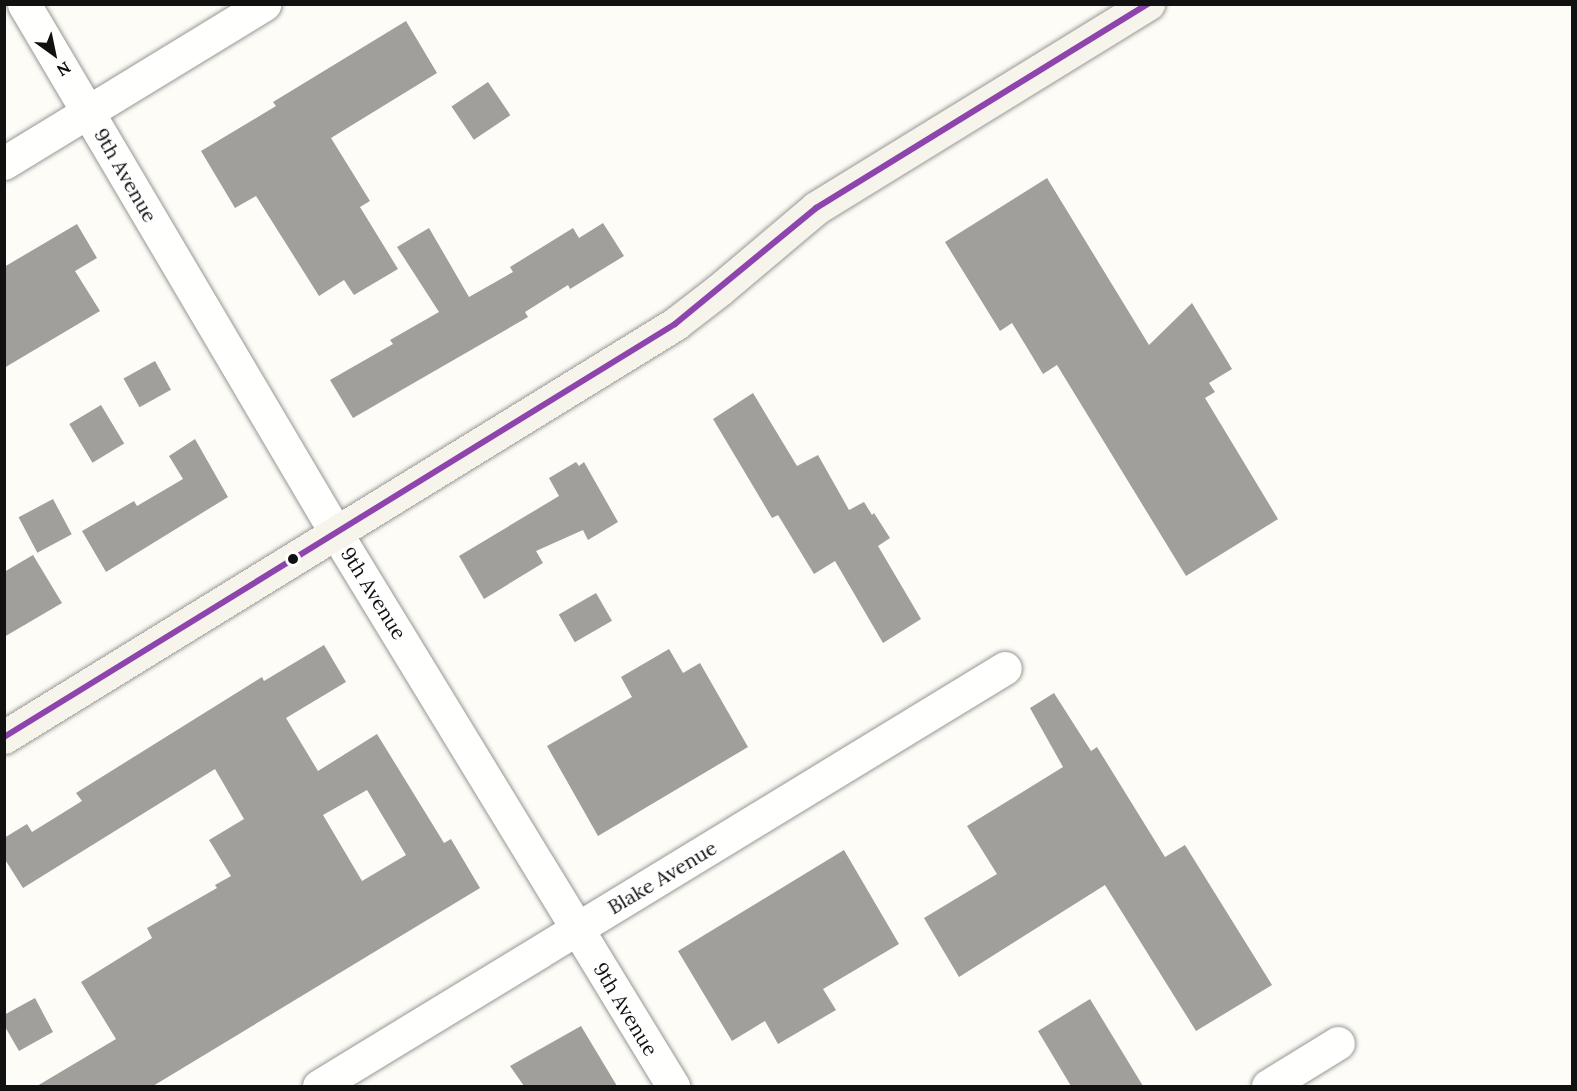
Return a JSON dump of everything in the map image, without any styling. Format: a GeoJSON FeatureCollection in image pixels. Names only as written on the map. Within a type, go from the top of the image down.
{"type":"FeatureCollection","features":[{"type":"Feature","properties":{"kind":"street","name":"9th Avenue"},"geometry":{"type":"LineString","coordinates":[[24,4],[336,533],[673,1086]]}},
{"type":"Feature","properties":{"kind":"street"},"geometry":{"type":"LineString","coordinates":[[4,163],[264,4]]}},
{"type":"Feature","properties":{"kind":"street"},"geometry":{"type":"LineString","coordinates":[[4,737],[675,324],[816,208],[1148,4]]}},
{"type":"Feature","properties":{"kind":"street","name":"Blake Avenue"},"geometry":{"type":"LineString","coordinates":[[319,1086],[1005,668]]}},
{"type":"Feature","properties":{"kind":"street"},"geometry":{"type":"LineString","coordinates":[[1268,1086],[1338,1043]]}},
{"type":"Feature","properties":{"kind":"building"},"geometry":{"type":"Polygon","coordinates":[[[406,21],[437,73],[331,138],[370,201],[360,207],[398,269],[354,295],[344,280],[319,296],[256,196],[235,208],[201,151],[276,106],[273,102],[406,21]]]}},
{"type":"Feature","properties":{"kind":"building"},"geometry":{"type":"Polygon","coordinates":[[[488,82],[510,115],[474,140],[452,107],[488,82]]]}},
{"type":"Feature","properties":{"kind":"building"},"geometry":{"type":"Polygon","coordinates":[[[1047,178],[1149,345],[1192,303],[1232,369],[1209,383],[1215,392],[1205,398],[1278,519],[1186,576],[1057,365],[1043,374],[1012,323],[1000,331],[945,242],[1047,178]]]}},
{"type":"Feature","properties":{"kind":"building"},"geometry":{"type":"Polygon","coordinates":[[[603,223],[624,256],[570,289],[568,285],[525,312],[528,317],[353,418],[330,380],[393,344],[390,340],[439,312],[397,247],[429,228],[469,297],[513,272],[510,267],[573,228],[579,238],[603,223]]]}},
{"type":"Feature","properties":{"kind":"building"},"geometry":{"type":"Polygon","coordinates":[[[77,224],[97,258],[75,271],[100,311],[4,368],[4,267],[77,224]]]}},
{"type":"Feature","properties":{"kind":"building"},"geometry":{"type":"Polygon","coordinates":[[[155,361],[171,390],[140,407],[124,378],[155,361]]]}},
{"type":"Feature","properties":{"kind":"building"},"geometry":{"type":"Polygon","coordinates":[[[753,393],[797,466],[818,455],[849,510],[864,502],[890,538],[878,546],[921,619],[883,643],[835,561],[814,574],[778,515],[772,518],[713,419],[753,393]]]}},
{"type":"Feature","properties":{"kind":"building"},"geometry":{"type":"Polygon","coordinates":[[[101,405],[124,444],[92,463],[69,424],[101,405]]]}},
{"type":"Feature","properties":{"kind":"building"},"geometry":{"type":"Polygon","coordinates":[[[195,439],[228,497],[106,572],[82,531],[134,501],[137,506],[183,479],[169,456],[195,439]]]}},
{"type":"Feature","properties":{"kind":"building"},"geometry":{"type":"Polygon","coordinates":[[[576,462],[579,466],[584,462],[618,522],[588,540],[583,530],[536,551],[543,563],[484,599],[459,556],[559,496],[549,478],[576,462]]]}},
{"type":"Feature","properties":{"kind":"building"},"geometry":{"type":"Polygon","coordinates":[[[53,499],[72,534],[37,553],[19,517],[53,499]]]}},
{"type":"Feature","properties":{"kind":"building"},"geometry":{"type":"Polygon","coordinates":[[[33,555],[62,603],[4,637],[4,572],[33,555]]]}},
{"type":"Feature","properties":{"kind":"building"},"geometry":{"type":"Polygon","coordinates":[[[596,593],[612,621],[575,642],[559,614],[596,593]]]}},
{"type":"Feature","properties":{"kind":"building"},"geometry":{"type":"Polygon","coordinates":[[[324,645],[346,682],[286,718],[318,771],[377,734],[444,843],[451,839],[480,888],[153,1086],[37,1086],[116,1039],[81,982],[152,938],[147,928],[217,888],[215,885],[231,876],[209,840],[244,819],[215,769],[23,888],[4,858],[4,838],[27,824],[32,832],[82,801],[76,793],[262,677],[264,681],[324,645]],[[367,790],[323,815],[362,881],[406,855],[367,790]]]}},
{"type":"Feature","properties":{"kind":"building"},"geometry":{"type":"Polygon","coordinates":[[[669,649],[683,673],[700,663],[748,747],[598,836],[547,746],[632,697],[621,677],[669,649]]]}},
{"type":"Feature","properties":{"kind":"building"},"geometry":{"type":"Polygon","coordinates":[[[1054,693],[1091,751],[1097,747],[1165,857],[1185,845],[1272,985],[1196,1031],[1105,885],[959,977],[924,918],[997,874],[967,826],[1063,767],[1030,708],[1054,693]]]}},
{"type":"Feature","properties":{"kind":"building"},"geometry":{"type":"Polygon","coordinates":[[[844,850],[899,944],[823,989],[836,1010],[778,1044],[765,1021],[732,1041],[678,951],[844,850]]]}},
{"type":"Feature","properties":{"kind":"building"},"geometry":{"type":"Polygon","coordinates":[[[35,998],[53,1032],[19,1051],[4,1025],[4,1015],[35,998]]]}},
{"type":"Feature","properties":{"kind":"building"},"geometry":{"type":"Polygon","coordinates":[[[1090,999],[1143,1086],[1071,1086],[1038,1031],[1090,999]]]}},
{"type":"Feature","properties":{"kind":"building"},"geometry":{"type":"Polygon","coordinates":[[[581,1026],[617,1086],[524,1086],[510,1066],[581,1026]]]}},
{"type":"Feature","properties":{"kind":"transit line"},"geometry":{"type":"LineString","coordinates":[[4,737],[675,324],[816,208],[1147,4]]}}]}
